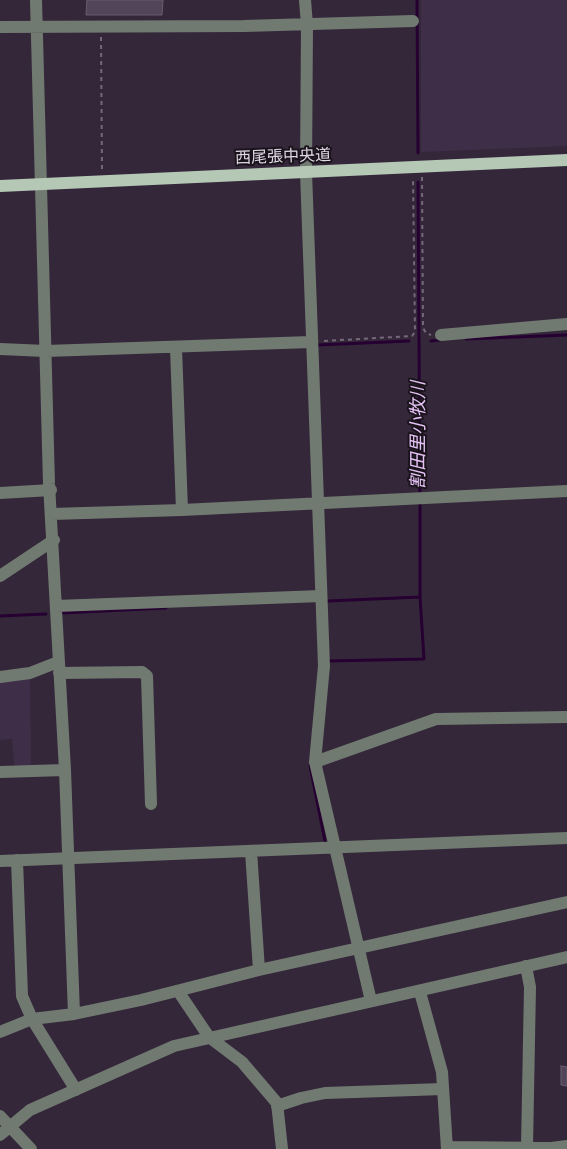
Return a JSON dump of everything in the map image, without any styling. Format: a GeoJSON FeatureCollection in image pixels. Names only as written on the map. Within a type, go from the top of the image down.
{"type":"FeatureCollection","features":[{"type":"Feature","properties":{"kind":"main road","name":"西尾張中央道"},"geometry":{"type":"LineString","coordinates":[[0,186],[567,160]]}},
{"type":"Feature","properties":{"kind":"street"},"geometry":{"type":"LineString","coordinates":[[36,0],[40,184],[51,490],[58,668],[66,770],[74,1014]]}},
{"type":"Feature","properties":{"kind":"street"},"geometry":{"type":"LineString","coordinates":[[305,0],[307,25],[306,172],[324,666],[314,762],[371,1001]]}},
{"type":"Feature","properties":{"kind":"street"},"geometry":{"type":"LineString","coordinates":[[0,27],[307,25],[413,21]]}},
{"type":"Feature","properties":{"kind":"street"},"geometry":{"type":"LineString","coordinates":[[441,335],[567,324]]}},
{"type":"Feature","properties":{"kind":"street"},"geometry":{"type":"LineString","coordinates":[[0,348],[46,352],[311,342]]}},
{"type":"Feature","properties":{"kind":"street"},"geometry":{"type":"LineString","coordinates":[[176,348],[182,510]]}},
{"type":"Feature","properties":{"kind":"street"},"geometry":{"type":"LineString","coordinates":[[0,493],[51,490]]}},
{"type":"Feature","properties":{"kind":"street"},"geometry":{"type":"LineString","coordinates":[[52,514],[182,510],[567,491]]}},
{"type":"Feature","properties":{"kind":"street"},"geometry":{"type":"LineString","coordinates":[[0,576],[54,540]]}},
{"type":"Feature","properties":{"kind":"street"},"geometry":{"type":"LineString","coordinates":[[56,606],[322,596]]}},
{"type":"Feature","properties":{"kind":"street"},"geometry":{"type":"LineString","coordinates":[[0,677],[58,668],[142,672],[147,676],[151,804]]}},
{"type":"Feature","properties":{"kind":"street"},"geometry":{"type":"LineString","coordinates":[[314,762],[436,719],[567,717]]}},
{"type":"Feature","properties":{"kind":"street"},"geometry":{"type":"LineString","coordinates":[[0,772],[66,770]]}},
{"type":"Feature","properties":{"kind":"street"},"geometry":{"type":"LineString","coordinates":[[0,861],[567,838]]}},
{"type":"Feature","properties":{"kind":"street"},"geometry":{"type":"LineString","coordinates":[[251,851],[259,970]]}},
{"type":"Feature","properties":{"kind":"street"},"geometry":{"type":"LineString","coordinates":[[17,860],[22,996],[32,1019],[76,1090]]}},
{"type":"Feature","properties":{"kind":"street"},"geometry":{"type":"LineString","coordinates":[[0,1032],[32,1019],[74,1014],[178,991],[259,970],[567,902]]}},
{"type":"Feature","properties":{"kind":"street"},"geometry":{"type":"LineString","coordinates":[[0,1136],[30,1110],[174,1046],[567,958]]}},
{"type":"Feature","properties":{"kind":"street"},"geometry":{"type":"LineString","coordinates":[[526,966],[530,987],[527,1147]]}},
{"type":"Feature","properties":{"kind":"street"},"geometry":{"type":"LineString","coordinates":[[178,991],[209,1037],[242,1062],[277,1106],[282,1149]]}},
{"type":"Feature","properties":{"kind":"street"},"geometry":{"type":"LineString","coordinates":[[420,992],[442,1072],[447,1148],[552,1148],[567,1146]]}},
{"type":"Feature","properties":{"kind":"street"},"geometry":{"type":"LineString","coordinates":[[277,1106],[300,1098],[325,1093],[443,1089]]}},
{"type":"Feature","properties":{"kind":"street"},"geometry":{"type":"LineString","coordinates":[[0,1116],[31,1149]]}},
{"type":"Feature","properties":{"kind":"path"},"geometry":{"type":"LineString","coordinates":[[101,26],[102,180]]}},
{"type":"Feature","properties":{"kind":"path"},"geometry":{"type":"LineString","coordinates":[[418,168],[423,328],[430,336],[441,335]]}},
{"type":"Feature","properties":{"kind":"path"},"geometry":{"type":"LineString","coordinates":[[311,342],[412,336],[415,332],[418,168]]}},
{"type":"Feature","properties":{"kind":"shaded area"},"geometry":{"type":"Polygon","coordinates":[[[421,0],[567,0],[567,146],[421,152],[421,0]]]}},
{"type":"Feature","properties":{"kind":"shaded area"},"geometry":{"type":"Polygon","coordinates":[[[30,673],[31,765],[15,772],[12,739],[0,740],[0,682],[30,673]]]}},
{"type":"Feature","properties":{"kind":"building"},"geometry":{"type":"Polygon","coordinates":[[[87,0],[163,0],[162,15],[86,15],[87,0]]]}},
{"type":"Feature","properties":{"kind":"building"},"geometry":{"type":"Polygon","coordinates":[[[561,1066],[567,1067],[567,1086],[561,1085],[561,1066]]]}},
{"type":"Feature","properties":{"kind":"waterway","name":"割田里小牧川"},"geometry":{"type":"LineString","coordinates":[[417,0],[418,153]]}},
{"type":"Feature","properties":{"kind":"waterway","name":"割田里小牧川"},"geometry":{"type":"LineString","coordinates":[[418,182],[420,496]]}},
{"type":"Feature","properties":{"kind":"waterway"},"geometry":{"type":"LineString","coordinates":[[466,339],[567,335]]}},
{"type":"Feature","properties":{"kind":"waterway"},"geometry":{"type":"LineString","coordinates":[[431,341],[440,340]]}},
{"type":"Feature","properties":{"kind":"waterway"},"geometry":{"type":"LineString","coordinates":[[318,345],[409,341]]}},
{"type":"Feature","properties":{"kind":"waterway","name":"割田里小牧川"},"geometry":{"type":"LineString","coordinates":[[328,601],[420,597],[420,502]]}},
{"type":"Feature","properties":{"kind":"waterway"},"geometry":{"type":"LineString","coordinates":[[329,661],[424,659],[420,597]]}},
{"type":"Feature","properties":{"kind":"waterway","name":"割田里小牧川"},"geometry":{"type":"LineString","coordinates":[[62,613],[166,608]]}},
{"type":"Feature","properties":{"kind":"waterway","name":"割田里小牧川"},"geometry":{"type":"LineString","coordinates":[[0,616],[46,614]]}},
{"type":"Feature","properties":{"kind":"waterway"},"geometry":{"type":"LineString","coordinates":[[310,766],[325,841]]}}]}
